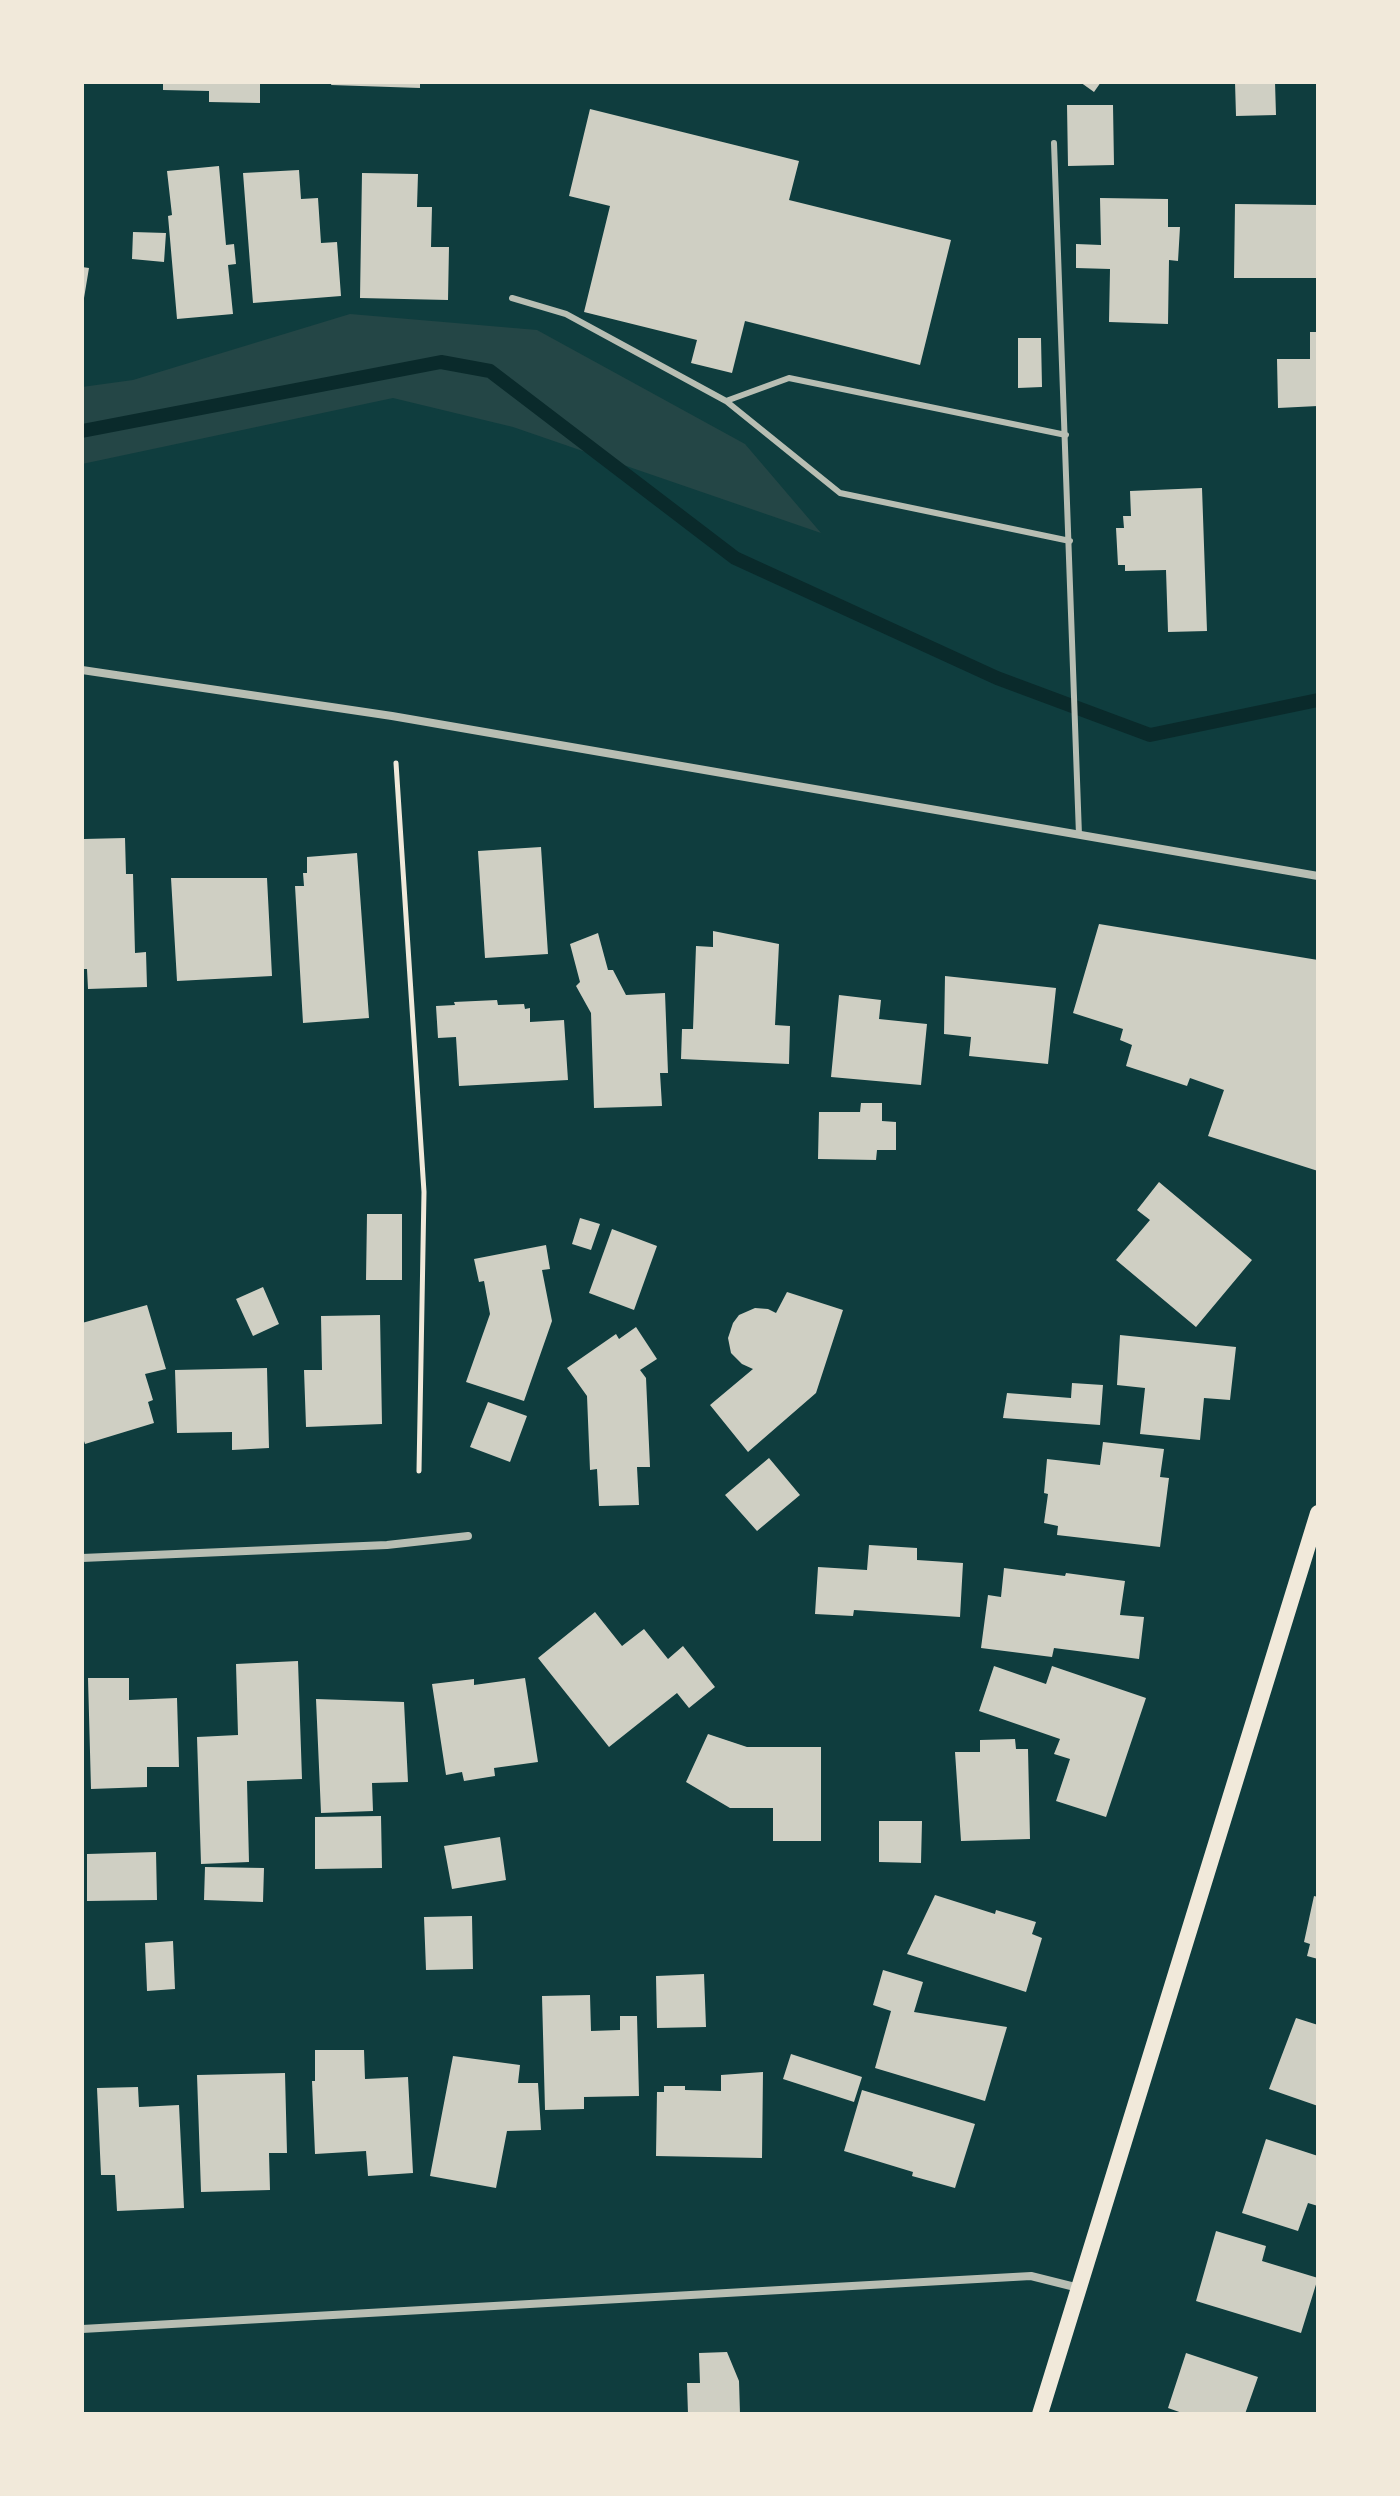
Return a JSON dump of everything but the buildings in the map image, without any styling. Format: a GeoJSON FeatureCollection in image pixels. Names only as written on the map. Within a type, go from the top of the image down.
{"type":"FeatureCollection","features":[{"type":"Feature","properties":{"kind":"main road"},"geometry":{"type":"LineString","coordinates":[[1040,2414],[1318,1513]]}},
{"type":"Feature","properties":{"kind":"street"},"geometry":{"type":"LineString","coordinates":[[82,670],[392,716],[1318,876]]}},
{"type":"Feature","properties":{"kind":"street"},"geometry":{"type":"LineString","coordinates":[[82,1558],[387,1545],[468,1536]]}},
{"type":"Feature","properties":{"kind":"street"},"geometry":{"type":"LineString","coordinates":[[82,2329],[1031,2276],[1079,2288]]}},
{"type":"Feature","properties":{"kind":"lane"},"geometry":{"type":"LineString","coordinates":[[1054,143],[1079,835]]}},
{"type":"Feature","properties":{"kind":"lane"},"geometry":{"type":"LineString","coordinates":[[512,298],[566,314],[726,401],[840,493],[1070,541]]}},
{"type":"Feature","properties":{"kind":"lane"},"geometry":{"type":"LineString","coordinates":[[726,401],[789,378],[1066,435]]}},
{"type":"Feature","properties":{"kind":"path"},"geometry":{"type":"LineString","coordinates":[[396,763],[424,1192],[419,1471]]}},
{"type":"Feature","properties":{"kind":"shaded area"},"geometry":{"type":"Polygon","coordinates":[[[350,314],[537,330],[745,444],[821,533],[513,427],[393,398],[82,464],[82,387],[133,380],[350,314]]]}},
{"type":"Feature","properties":{"kind":"waterway"},"geometry":{"type":"LineString","coordinates":[[82,431],[441,362],[490,371],[735,558],[997,678],[1150,735],[1318,700]]}}]}
